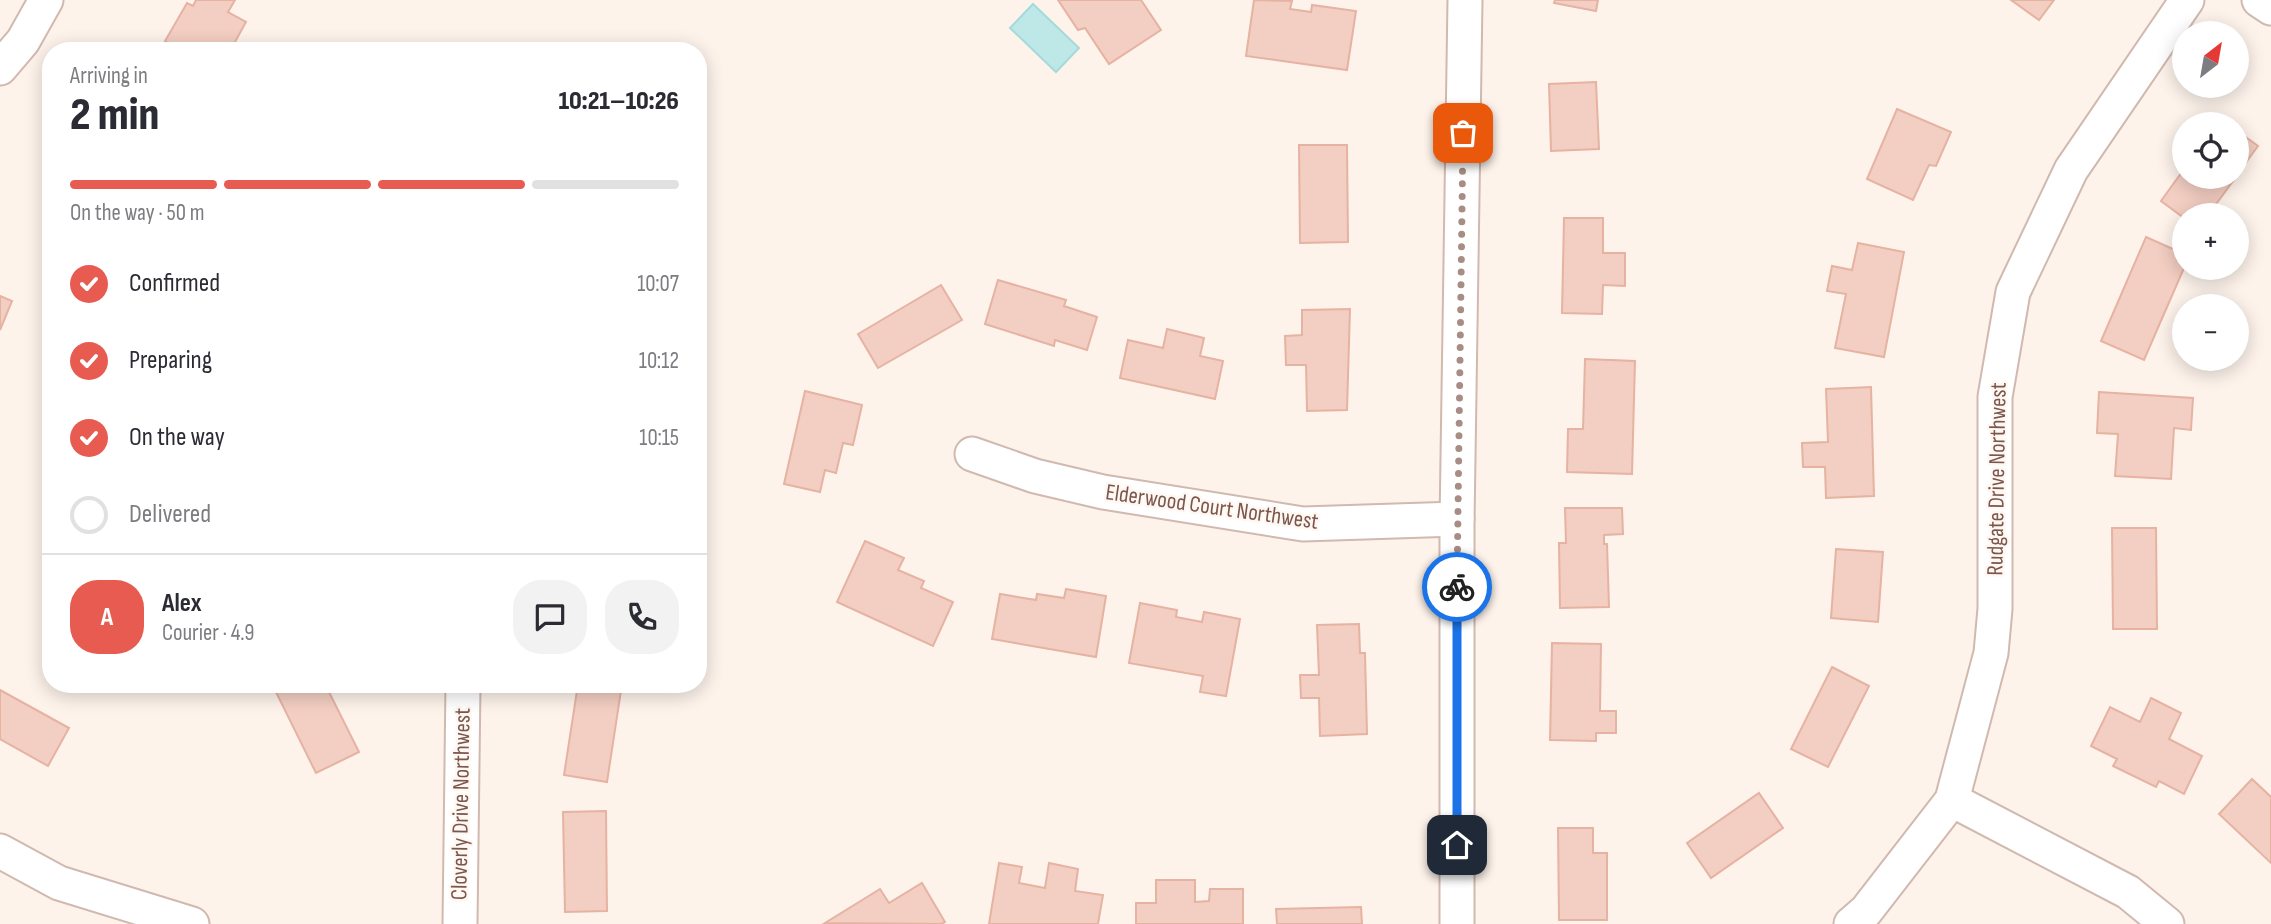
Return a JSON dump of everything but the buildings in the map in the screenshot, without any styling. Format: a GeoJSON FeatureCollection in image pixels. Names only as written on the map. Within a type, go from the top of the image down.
{"type":"FeatureCollection","features":[{"type":"Feature","properties":{"kind":"street"},"geometry":{"type":"LineString","coordinates":[[0,68],[23,41],[46,0]]}},
{"type":"Feature","properties":{"kind":"street"},"geometry":{"type":"LineString","coordinates":[[1457,924],[1457,519],[1465,0]]}},
{"type":"Feature","properties":{"kind":"street","name":"Rudgate Drive Northwest"},"geometry":{"type":"LineString","coordinates":[[1852,924],[1867,911],[1952,800],[1991,653],[1995,573],[1995,397],[2013,292],[2071,170],[2187,0]]}},
{"type":"Feature","properties":{"kind":"street"},"geometry":{"type":"LineString","coordinates":[[2259,0],[2271,8]]}},
{"type":"Feature","properties":{"kind":"street","name":"Elderwood Court Northwest"},"geometry":{"type":"LineString","coordinates":[[972,454],[1035,476],[1103,492],[1303,524],[1457,519]]}},
{"type":"Feature","properties":{"kind":"street","name":"Cloverly Drive Northwest"},"geometry":{"type":"LineString","coordinates":[[460,924],[463,693]]}},
{"type":"Feature","properties":{"kind":"street"},"geometry":{"type":"LineString","coordinates":[[1952,800],[2128,892],[2167,924]]}},
{"type":"Feature","properties":{"kind":"street"},"geometry":{"type":"LineString","coordinates":[[0,851],[59,883],[192,924]]}},
{"type":"Feature","properties":{"kind":"water"},"geometry":{"type":"Polygon","coordinates":[[[1033,4],[1079,48],[1056,72],[1010,28],[1033,4]]]}},
{"type":"Feature","properties":{"kind":"way so far"},"geometry":{"type":"LineString","coordinates":[[1457,587],[1463,133]]}},
{"type":"Feature","properties":{"kind":"route"},"geometry":{"type":"LineString","coordinates":[[1457,587],[1457,845]]}}]}
